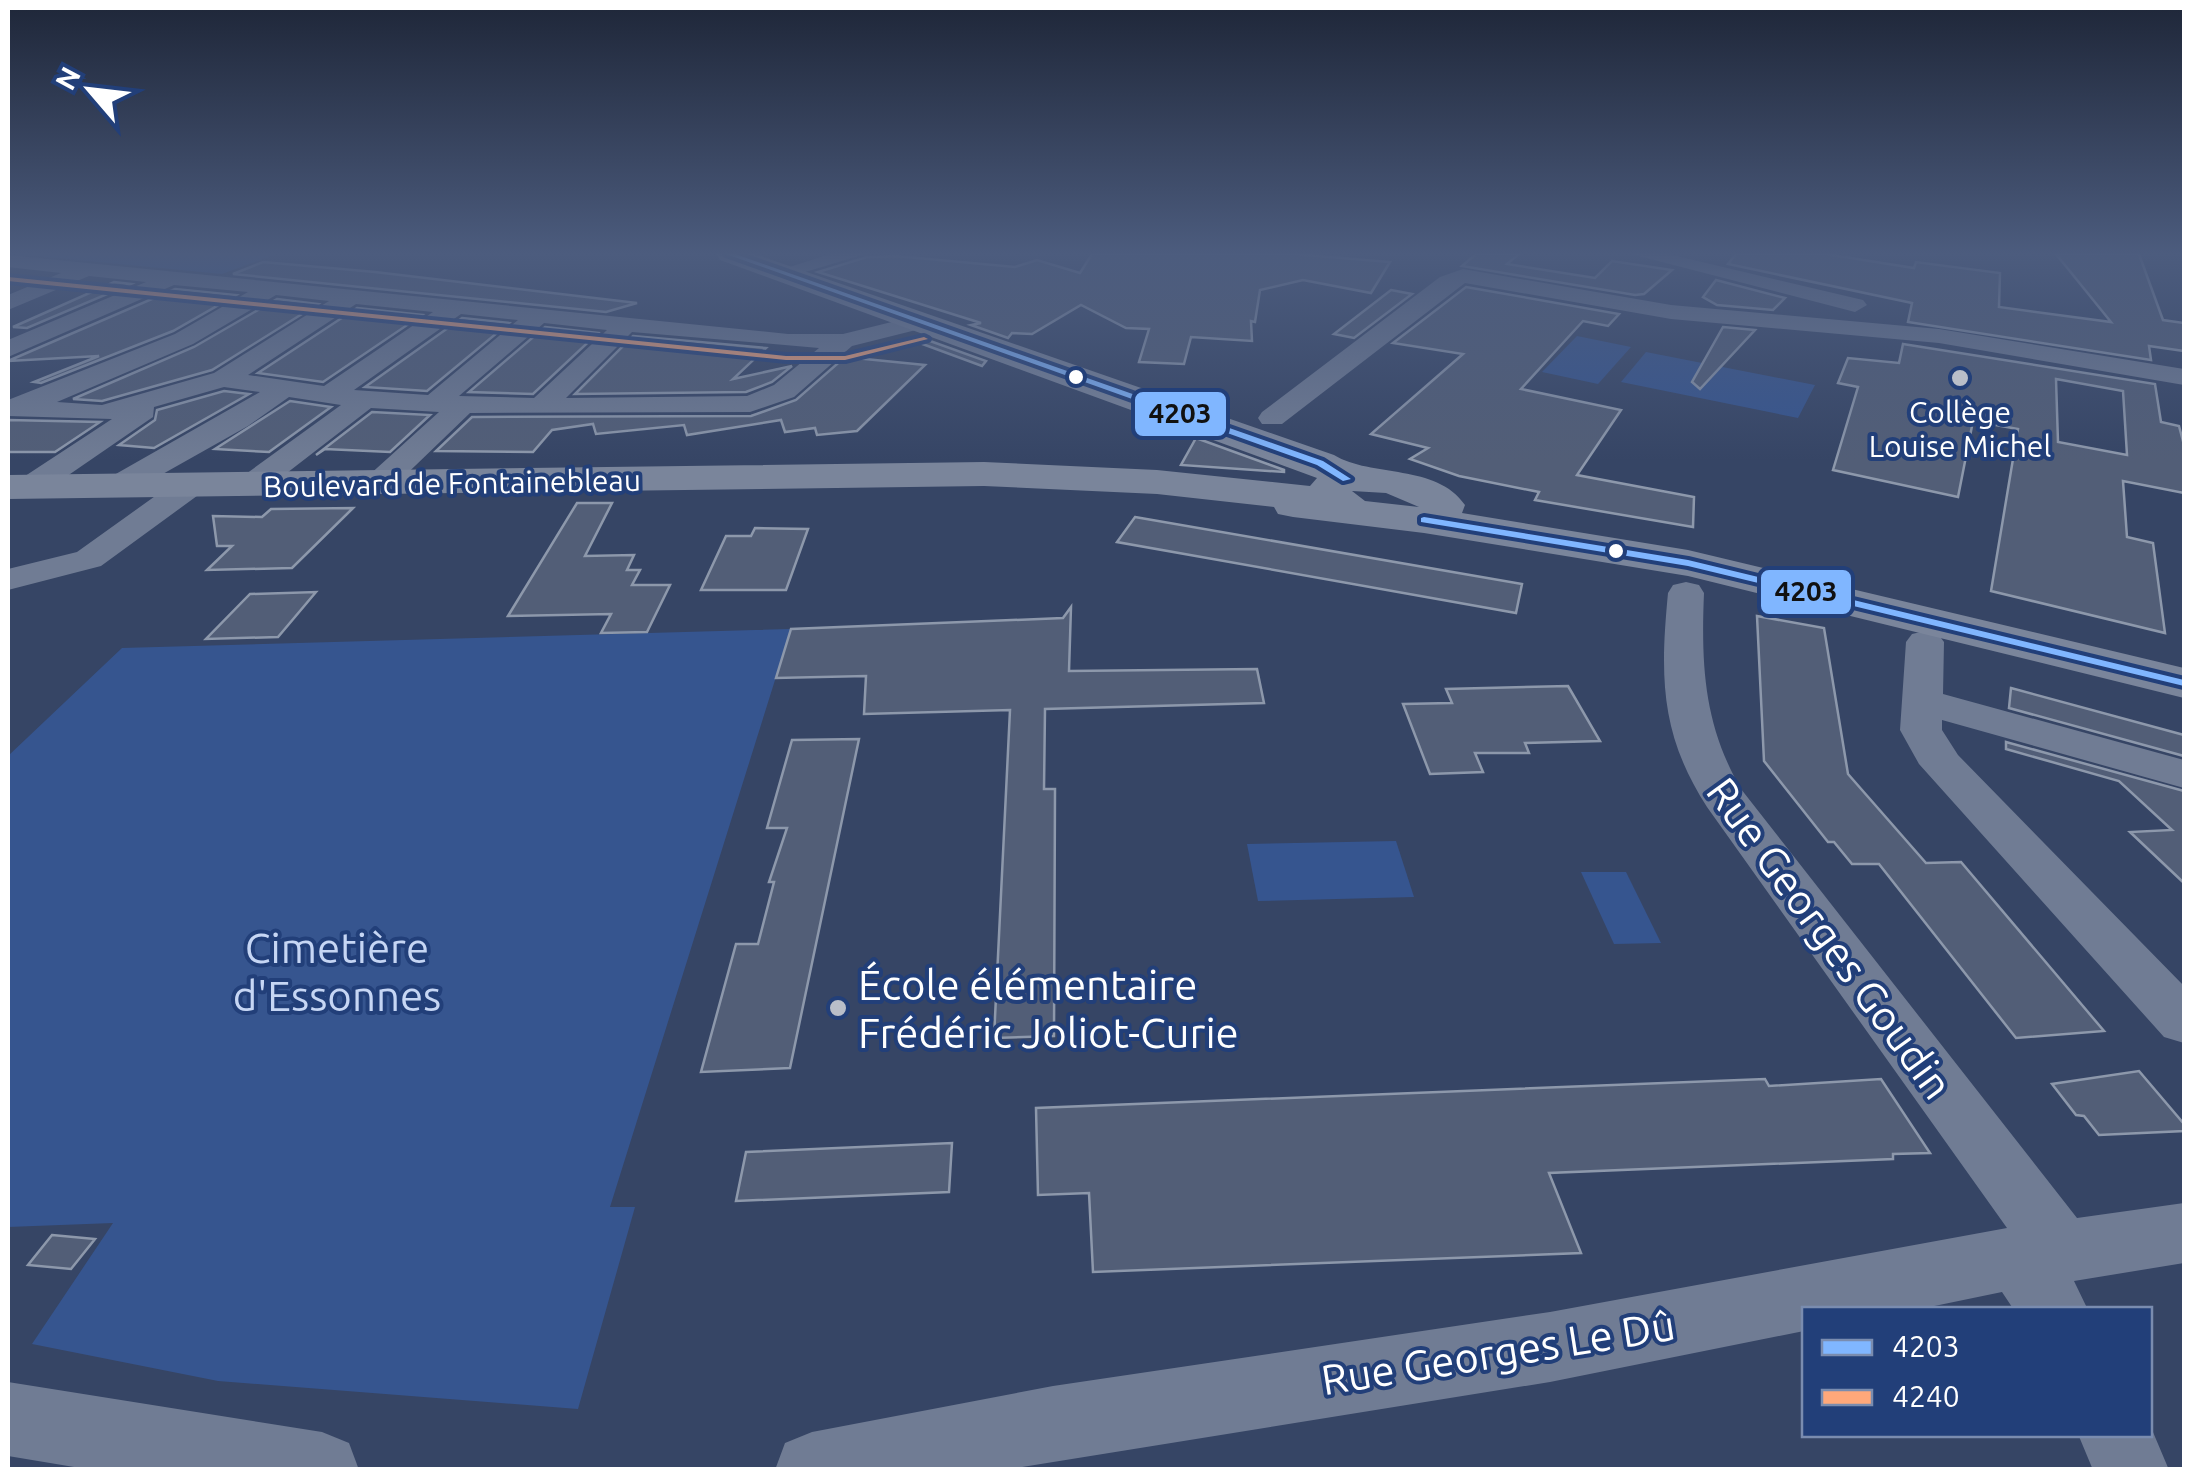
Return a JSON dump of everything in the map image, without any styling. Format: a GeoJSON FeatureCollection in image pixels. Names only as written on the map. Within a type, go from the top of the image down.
{"type":"FeatureCollection","features":[{"type":"Feature","properties":{"kind":"main road"},"geometry":{"type":"LineString","coordinates":[[923,323],[1320,463],[1342,497],[1422,492],[1434,513],[1688,563],[2184,684]]}},
{"type":"Feature","properties":{"kind":"main road","name":"Boulevard de Fontainebleau"},"geometry":{"type":"LineString","coordinates":[[19,487],[896,476],[1342,497]]}},
{"type":"Feature","properties":{"kind":"main road"},"geometry":{"type":"LineString","coordinates":[[1434,513],[1749,565],[2184,669]]}},
{"type":"Feature","properties":{"kind":"street"},"geometry":{"type":"LineString","coordinates":[[44,342],[83,323]]}},
{"type":"Feature","properties":{"kind":"street"},"geometry":{"type":"LineString","coordinates":[[8,349],[80,337],[110,323]]}},
{"type":"Feature","properties":{"kind":"street"},"geometry":{"type":"LineString","coordinates":[[12,408],[184,338],[210,323]]}},
{"type":"Feature","properties":{"kind":"street"},"geometry":{"type":"LineString","coordinates":[[12,408],[80,414],[148,403],[223,378],[311,323]]}},
{"type":"Feature","properties":{"kind":"street"},"geometry":{"type":"LineString","coordinates":[[329,395],[404,344],[428,323]]}},
{"type":"Feature","properties":{"kind":"street"},"geometry":{"type":"LineString","coordinates":[[378,484],[451,402],[532,323]]}},
{"type":"Feature","properties":{"kind":"street"},"geometry":{"type":"LineString","coordinates":[[585,323],[788,341],[843,341],[916,323]]}},
{"type":"Feature","properties":{"kind":"street"},"geometry":{"type":"LineString","coordinates":[[1272,418],[1400,323]]}},
{"type":"Feature","properties":{"kind":"street"},"geometry":{"type":"LineString","coordinates":[[1802,323],[1886,330],[2184,377]]}},
{"type":"Feature","properties":{"kind":"street"},"geometry":{"type":"LineString","coordinates":[[1959,323],[2184,364]]}},
{"type":"Feature","properties":{"kind":"street"},"geometry":{"type":"LineString","coordinates":[[542,406],[624,327]]}},
{"type":"Feature","properties":{"kind":"street"},"geometry":{"type":"LineString","coordinates":[[223,378],[365,400],[542,406],[750,404],[784,391],[843,341]]}},
{"type":"Feature","properties":{"kind":"street"},"geometry":{"type":"LineString","coordinates":[[118,486],[238,420],[284,388]]}},
{"type":"Feature","properties":{"kind":"street"},"geometry":{"type":"LineString","coordinates":[[250,486],[365,400]]}},
{"type":"Feature","properties":{"kind":"street"},"geometry":{"type":"LineString","coordinates":[[19,487],[147,408],[148,403]]}},
{"type":"Feature","properties":{"kind":"street"},"geometry":{"type":"LineString","coordinates":[[8,580],[89,559],[190,486]]}},
{"type":"Feature","properties":{"kind":"street","name":"Rue Georges Goudin"},"geometry":{"type":"LineString","coordinates":[[1686,593],[1680,692],[1700,758],[2044,1273]]}},
{"type":"Feature","properties":{"kind":"street"},"geometry":{"type":"LineString","coordinates":[[1925,642],[1922,730],[1941,764],[2184,1021]]}},
{"type":"Feature","properties":{"kind":"street"},"geometry":{"type":"LineString","coordinates":[[1922,700],[2184,774]]}},
{"type":"Feature","properties":{"kind":"street","name":"Rue Georges Le Dû"},"geometry":{"type":"LineString","coordinates":[[1817,1307],[2044,1273],[2184,1234]]}},
{"type":"Feature","properties":{"kind":"street","name":"Rue Georges Le Dû"},"geometry":{"type":"LineString","coordinates":[[812,1470],[1053,1422],[1802,1309]]}},
{"type":"Feature","properties":{"kind":"street"},"geometry":{"type":"LineString","coordinates":[[8,1419],[322,1470]]}},
{"type":"Feature","properties":{"kind":"street"},"geometry":{"type":"LineString","coordinates":[[2117,1437],[2132,1470]]}},
{"type":"Feature","properties":{"kind":"green space"},"geometry":{"type":"Polygon","coordinates":[[[1577,336],[1631,347],[1598,384],[1542,372],[1577,336]]]}},
{"type":"Feature","properties":{"kind":"green space"},"geometry":{"type":"Polygon","coordinates":[[[1646,352],[1815,385],[1798,418],[1621,382],[1646,352]]]}},
{"type":"Feature","properties":{"kind":"green space","name":"Cimetière d'Essonnes"},"geometry":{"type":"Polygon","coordinates":[[[791,629],[610,1207],[635,1207],[578,1409],[218,1381],[32,1344],[113,1223],[8,1227],[8,756],[122,648],[791,629]]]}},
{"type":"Feature","properties":{"kind":"green space"},"geometry":{"type":"Polygon","coordinates":[[[1396,841],[1414,897],[1258,901],[1247,844],[1396,841]]]}},
{"type":"Feature","properties":{"kind":"green space"},"geometry":{"type":"Polygon","coordinates":[[[1581,872],[1626,872],[1661,943],[1614,944],[1581,872]]]}},
{"type":"Feature","properties":{"kind":"building"},"geometry":{"type":"Polygon","coordinates":[[[22,323],[39,323],[27,328],[13,327],[22,323]]]}},
{"type":"Feature","properties":{"kind":"building"},"geometry":{"type":"Polygon","coordinates":[[[96,323],[187,323],[41,383],[34,382],[99,356],[8,361],[96,323]]]}},
{"type":"Feature","properties":{"kind":"building"},"geometry":{"type":"Polygon","coordinates":[[[236,323],[288,323],[212,370],[102,401],[73,399],[194,347],[236,323]]]}},
{"type":"Feature","properties":{"kind":"building"},"geometry":{"type":"Polygon","coordinates":[[[334,323],[410,323],[323,382],[258,373],[334,323]]]}},
{"type":"Feature","properties":{"kind":"building"},"geometry":{"type":"Polygon","coordinates":[[[455,323],[509,323],[427,391],[365,387],[455,323]]]}},
{"type":"Feature","properties":{"kind":"building"},"geometry":{"type":"Polygon","coordinates":[[[1051,323],[1032,334],[1012,333],[1008,338],[971,325],[1051,323]]]}},
{"type":"Feature","properties":{"kind":"building"},"geometry":{"type":"Polygon","coordinates":[[[1116,323],[1251,323],[1252,341],[1191,337],[1184,364],[1139,362],[1149,329],[1126,328],[1116,323]]]}},
{"type":"Feature","properties":{"kind":"building"},"geometry":{"type":"Polygon","coordinates":[[[1348,323],[1374,323],[1354,338],[1334,334],[1348,323]]]}},
{"type":"Feature","properties":{"kind":"building"},"geometry":{"type":"Polygon","coordinates":[[[1419,323],[1581,323],[1521,389],[1621,410],[1577,475],[1694,497],[1693,527],[1535,500],[1539,492],[1459,476],[1410,459],[1428,448],[1371,434],[1463,354],[1393,343],[1419,323]]]}},
{"type":"Feature","properties":{"kind":"building"},"geometry":{"type":"Polygon","coordinates":[[[1914,323],[2184,323],[2184,351],[2149,346],[2151,360],[1914,323]]]}},
{"type":"Feature","properties":{"kind":"building"},"geometry":{"type":"Polygon","coordinates":[[[545,327],[598,333],[533,394],[469,392],[545,327]]]}},
{"type":"Feature","properties":{"kind":"building"},"geometry":{"type":"Polygon","coordinates":[[[1723,327],[1755,330],[1700,389],[1692,382],[1723,327]]]}},
{"type":"Feature","properties":{"kind":"building"},"geometry":{"type":"Polygon","coordinates":[[[633,336],[766,348],[733,379],[792,366],[772,382],[746,392],[575,394],[633,336]]]}},
{"type":"Feature","properties":{"kind":"building"},"geometry":{"type":"Polygon","coordinates":[[[919,337],[986,361],[982,366],[909,339],[919,337]]]}},
{"type":"Feature","properties":{"kind":"building"},"geometry":{"type":"Polygon","coordinates":[[[1903,344],[2155,384],[2161,422],[2179,426],[2184,445],[2184,493],[2123,481],[2127,537],[2153,543],[2165,633],[1991,591],[2018,429],[1973,421],[1958,497],[1833,470],[1858,387],[1838,383],[1848,358],[1899,363],[1903,344]],[[2056,379],[2058,442],[2127,455],[2123,391],[2056,379]]]}},
{"type":"Feature","properties":{"kind":"building"},"geometry":{"type":"Polygon","coordinates":[[[845,357],[925,365],[857,431],[817,435],[815,428],[785,432],[781,420],[687,435],[684,425],[596,434],[593,424],[552,430],[533,452],[436,451],[472,417],[751,416],[796,400],[845,357]]]}},
{"type":"Feature","properties":{"kind":"building"},"geometry":{"type":"Polygon","coordinates":[[[224,391],[249,394],[154,448],[119,445],[155,420],[157,410],[224,391]]]}},
{"type":"Feature","properties":{"kind":"building"},"geometry":{"type":"Polygon","coordinates":[[[290,401],[331,407],[269,452],[215,449],[290,401]]]}},
{"type":"Feature","properties":{"kind":"building"},"geometry":{"type":"Polygon","coordinates":[[[372,412],[430,415],[390,452],[325,449],[316,455],[372,412]]]}},
{"type":"Feature","properties":{"kind":"building"},"geometry":{"type":"Polygon","coordinates":[[[8,420],[100,422],[55,452],[8,452],[8,420]]]}},
{"type":"Feature","properties":{"kind":"building"},"geometry":{"type":"Polygon","coordinates":[[[1196,438],[1284,470],[1284,472],[1181,465],[1196,438]]]}},
{"type":"Feature","properties":{"kind":"building"},"geometry":{"type":"Polygon","coordinates":[[[577,503],[612,503],[585,556],[634,555],[627,570],[640,570],[632,585],[670,585],[647,632],[601,633],[611,614],[508,616],[577,503]]]}},
{"type":"Feature","properties":{"kind":"building"},"geometry":{"type":"Polygon","coordinates":[[[353,508],[292,568],[207,570],[232,546],[217,546],[213,516],[262,517],[271,509],[353,508]]]}},
{"type":"Feature","properties":{"kind":"building"},"geometry":{"type":"Polygon","coordinates":[[[1135,517],[1522,584],[1516,613],[1117,542],[1135,517]]]}},
{"type":"Feature","properties":{"kind":"building"},"geometry":{"type":"Polygon","coordinates":[[[755,528],[808,529],[786,590],[701,590],[726,536],[751,536],[755,528]]]}},
{"type":"Feature","properties":{"kind":"building"},"geometry":{"type":"Polygon","coordinates":[[[316,592],[278,637],[206,639],[250,594],[316,592]]]}},
{"type":"Feature","properties":{"kind":"building"},"geometry":{"type":"Polygon","coordinates":[[[1071,607],[1069,671],[1257,669],[1264,703],[1045,709],[1044,789],[1055,789],[1054,1036],[994,1038],[1010,710],[864,714],[866,676],[776,678],[791,629],[1063,618],[1071,607]]]}},
{"type":"Feature","properties":{"kind":"building"},"geometry":{"type":"Polygon","coordinates":[[[1757,616],[1824,628],[1848,774],[1926,863],[1961,862],[2104,1031],[2016,1038],[1879,864],[1852,864],[1834,842],[1828,842],[1764,761],[1757,616]]]}},
{"type":"Feature","properties":{"kind":"building"},"geometry":{"type":"Polygon","coordinates":[[[1568,686],[1600,741],[1525,743],[1529,753],[1475,753],[1483,772],[1430,774],[1403,704],[1452,703],[1446,689],[1568,686]]]}},
{"type":"Feature","properties":{"kind":"building"},"geometry":{"type":"Polygon","coordinates":[[[2011,688],[2184,735],[2184,756],[2009,708],[2011,688]]]}},
{"type":"Feature","properties":{"kind":"building"},"geometry":{"type":"Polygon","coordinates":[[[859,739],[790,1068],[701,1072],[736,944],[758,944],[774,882],[769,882],[787,828],[767,828],[792,740],[859,739]]]}},
{"type":"Feature","properties":{"kind":"building"},"geometry":{"type":"Polygon","coordinates":[[[2006,742],[2184,791],[2184,883],[2130,832],[2172,830],[2119,781],[2006,749],[2006,742]]]}},
{"type":"Feature","properties":{"kind":"building"},"geometry":{"type":"Polygon","coordinates":[[[2139,1071],[2184,1124],[2184,1131],[2099,1135],[2084,1116],[2076,1115],[2052,1084],[2139,1071]]]}},
{"type":"Feature","properties":{"kind":"building"},"geometry":{"type":"Polygon","coordinates":[[[1765,1079],[1769,1086],[1881,1079],[1930,1153],[1893,1154],[1893,1159],[1549,1173],[1581,1253],[1093,1272],[1089,1193],[1038,1195],[1036,1108],[1765,1079]]]}},
{"type":"Feature","properties":{"kind":"building"},"geometry":{"type":"Polygon","coordinates":[[[952,1143],[949,1192],[736,1201],[746,1152],[952,1143]]]}},
{"type":"Feature","properties":{"kind":"building"},"geometry":{"type":"Polygon","coordinates":[[[52,1235],[95,1239],[71,1269],[28,1265],[52,1235]]]}},
{"type":"Feature","properties":{"kind":"transit line","name":"4240"},"geometry":{"type":"LineString","coordinates":[[441,323],[786,358],[845,358],[924,339]]}},
{"type":"Feature","properties":{"kind":"transit line","name":"4203"},"geometry":{"type":"LineString","coordinates":[[924,323],[1320,463],[1346,479]]}},
{"type":"Feature","properties":{"kind":"transit line","name":"4203"},"geometry":{"type":"LineString","coordinates":[[1424,520],[1688,563],[2184,683]]}},
{"type":"Feature","properties":{"kind":"place","name":"Collège Louise Michel"},"geometry":{"type":"Point","coordinates":[1960,378]}},
{"type":"Feature","properties":{"kind":"place","name":"École élémentaire Frédéric Joliot-Curie"},"geometry":{"type":"Point","coordinates":[838,1008]}}]}
